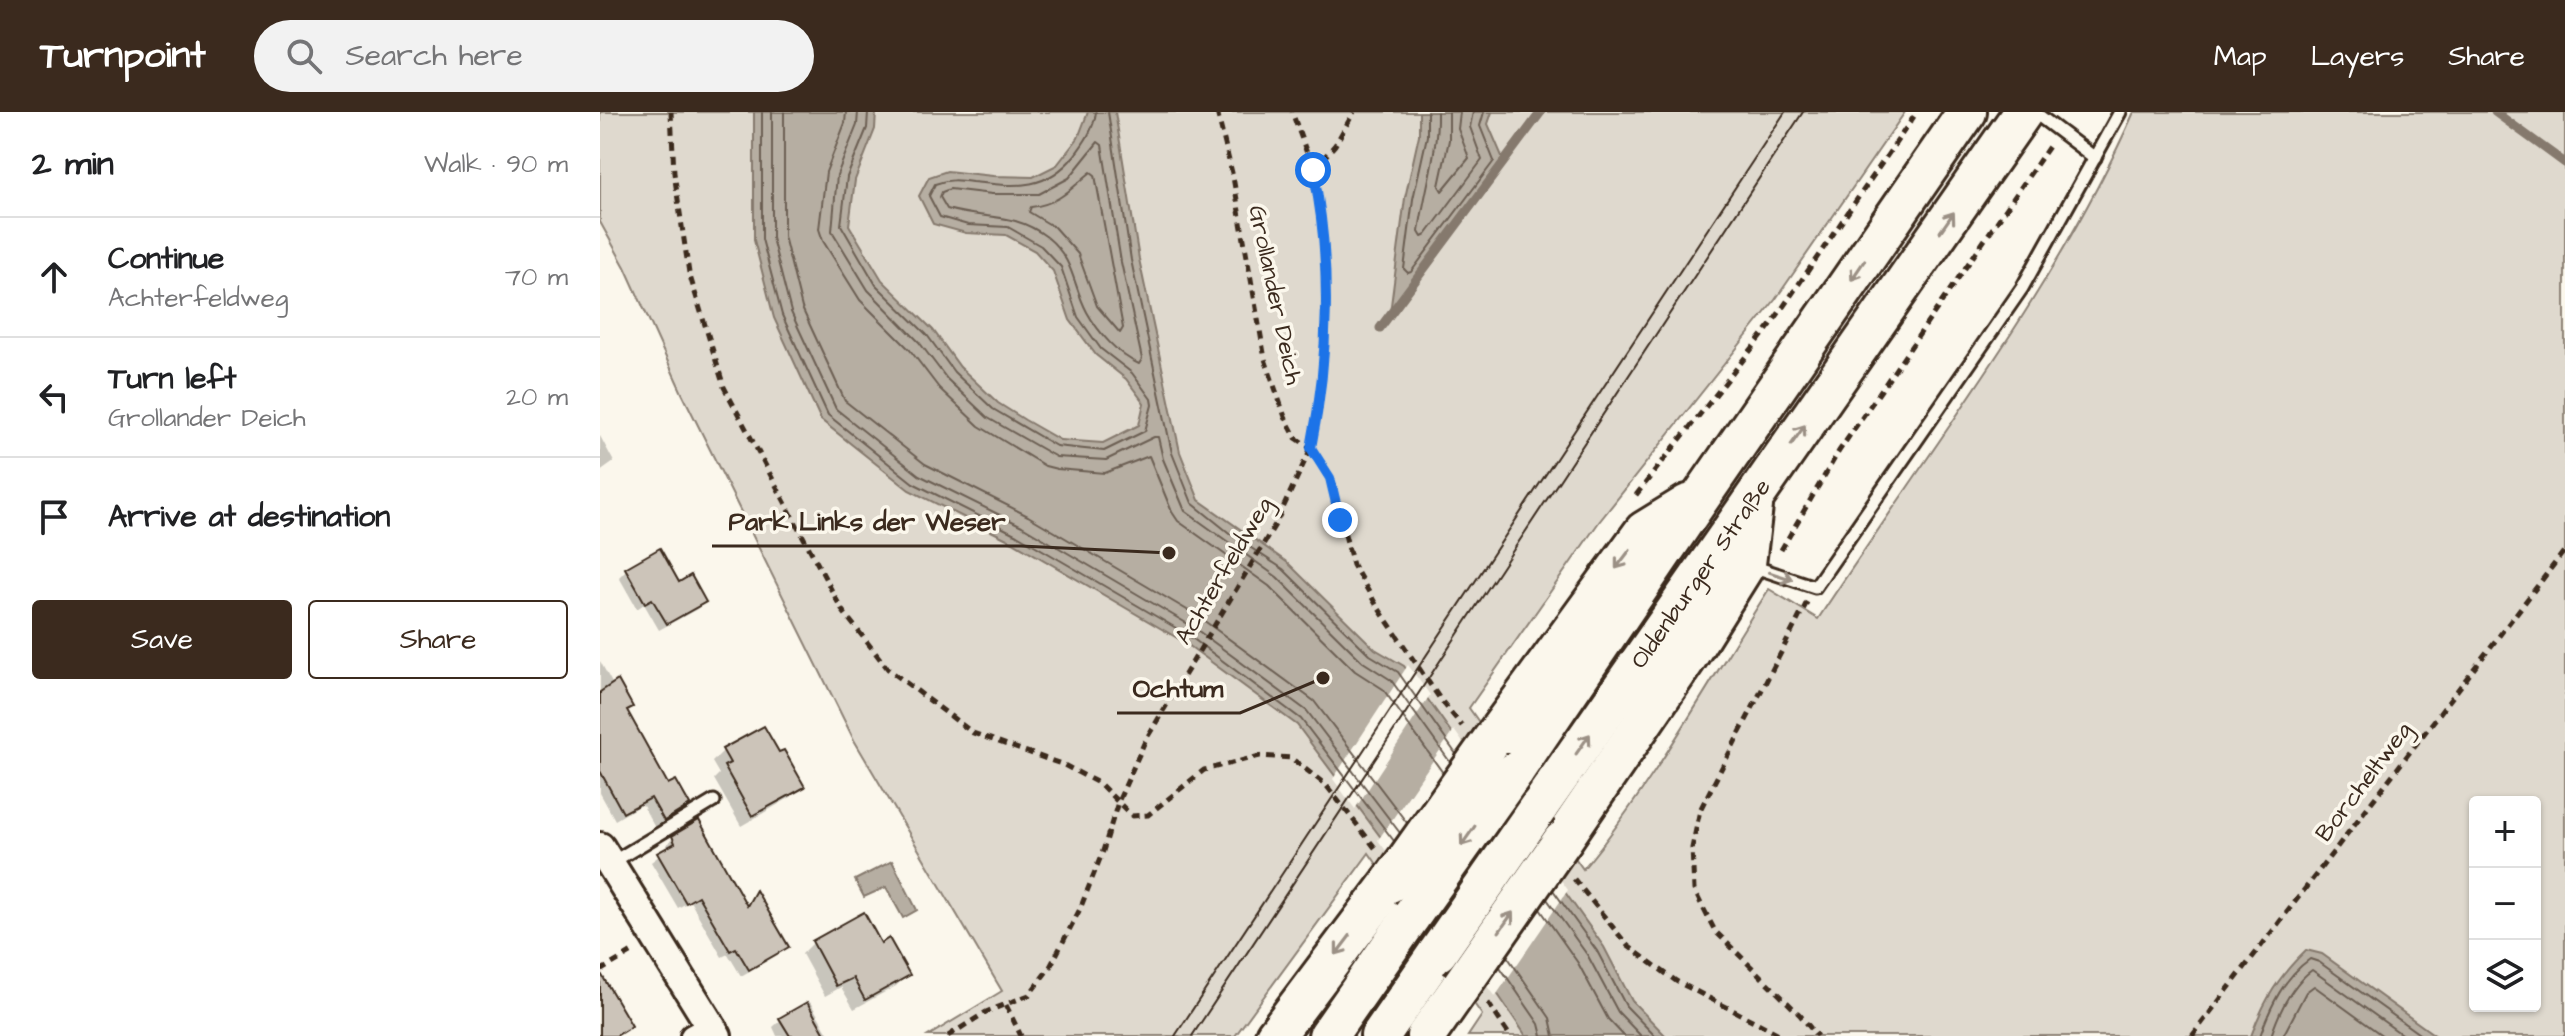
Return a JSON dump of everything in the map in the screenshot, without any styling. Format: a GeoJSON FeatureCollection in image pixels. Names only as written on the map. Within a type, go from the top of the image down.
{"type":"FeatureCollection","features":[{"type":"Feature","properties":{"kind":"highway","name":"Oldenburger Straße"},"geometry":{"type":"LineString","coordinates":[[1328,1036],[1514,772],[1967,112]]}},
{"type":"Feature","properties":{"kind":"highway","name":"Oldenburger Straße"},"geometry":{"type":"LineString","coordinates":[[1380,1036],[2023,112]]}},
{"type":"Feature","properties":{"kind":"highway"},"geometry":{"type":"LineString","coordinates":[[1275,1036],[1390,883],[1644,531],[1704,494]]}},
{"type":"Feature","properties":{"kind":"highway"},"geometry":{"type":"LineString","coordinates":[[1426,1036],[1689,655],[1757,568],[1753,499]]}},
{"type":"Feature","properties":{"kind":"street"},"geometry":{"type":"LineString","coordinates":[[605,855],[656,937],[707,1033]]}},
{"type":"Feature","properties":{"kind":"lane"},"geometry":{"type":"LineString","coordinates":[[2034,112],[2095,158]]}},
{"type":"Feature","properties":{"kind":"lane"},"geometry":{"type":"LineString","coordinates":[[1757,568],[1815,587],[2022,288],[2120,112]]}},
{"type":"Feature","properties":{"kind":"lane"},"geometry":{"type":"LineString","coordinates":[[605,855],[714,801]]}},
{"type":"Feature","properties":{"kind":"path"},"geometry":{"type":"LineString","coordinates":[[671,112],[674,173],[689,273],[724,387],[842,610],[888,669],[973,733],[1064,765],[1100,784],[1132,816],[1148,815],[1204,770],[1260,756],[1291,758]]}},
{"type":"Feature","properties":{"kind":"path","name":"Grollander Deich"},"geometry":{"type":"LineString","coordinates":[[1217,112],[1233,177],[1265,359],[1285,417],[1296,438],[1311,448],[1330,478],[1353,565],[1404,644]]}},
{"type":"Feature","properties":{"kind":"path","name":"Achterfeldweg"},"geometry":{"type":"LineString","coordinates":[[948,1036],[986,1012],[1029,995],[1050,967],[1080,909],[1118,802],[1145,741],[1276,523],[1311,448],[1319,408],[1325,287],[1319,200],[1313,170],[1292,112]]}},
{"type":"Feature","properties":{"kind":"path"},"geometry":{"type":"LineString","coordinates":[[1313,170],[1335,145],[1354,112]]}},
{"type":"Feature","properties":{"kind":"path"},"geometry":{"type":"LineString","coordinates":[[1631,501],[1770,326],[1917,112]]}},
{"type":"Feature","properties":{"kind":"path"},"geometry":{"type":"LineString","coordinates":[[1757,568],[2059,131]]}},
{"type":"Feature","properties":{"kind":"path","name":"Borcheltweg"},"geometry":{"type":"LineString","coordinates":[[2192,1036],[2565,550]]}},
{"type":"Feature","properties":{"kind":"path"},"geometry":{"type":"LineString","coordinates":[[1815,587],[1700,810],[1692,848],[1694,890],[1715,931],[1800,1015],[1817,1036]]}},
{"type":"Feature","properties":{"kind":"path"},"geometry":{"type":"LineString","coordinates":[[1580,887],[1628,946],[1676,981],[1783,1036]]}},
{"type":"Feature","properties":{"kind":"path"},"geometry":{"type":"LineString","coordinates":[[600,971],[656,937]]}},
{"type":"Feature","properties":{"kind":"path"},"geometry":{"type":"LineString","coordinates":[[1006,1005],[1021,1036]]}},
{"type":"Feature","properties":{"kind":"path"},"geometry":{"type":"LineString","coordinates":[[1494,1011],[1510,1036]]}},
{"type":"Feature","properties":{"kind":"shaded area"},"geometry":{"type":"Polygon","coordinates":[[[600,112],[1905,112],[1775,300],[1599,522],[1469,708],[1583,869],[1634,802],[1769,589],[1818,619],[2027,309],[2102,179],[2134,112],[2565,112],[2565,1036],[1468,1036],[1482,1015],[1369,853],[1235,1036],[928,1036],[1002,991],[854,740],[682,393],[625,267],[600,222],[600,112]]]}},
{"type":"Feature","properties":{"kind":"water"},"geometry":{"type":"Polygon","coordinates":[[[754,112],[876,112],[875,129],[855,180],[849,225],[882,280],[933,330],[960,367],[998,403],[1060,440],[1103,443],[1139,425],[1144,403],[1126,379],[1096,355],[1070,320],[1053,271],[1035,251],[1006,235],[966,233],[933,224],[919,196],[929,177],[947,171],[1033,177],[1057,165],[1078,138],[1088,112],[1115,112],[1139,259],[1180,452],[1199,500],[1288,563],[1375,649],[1404,666],[1604,947],[1632,1001],[1666,1036],[1526,1036],[1297,725],[1184,642],[1013,542],[909,490],[821,420],[774,318],[754,240],[754,112]]]}},
{"type":"Feature","properties":{"kind":"water"},"geometry":{"type":"Polygon","coordinates":[[[1419,112],[1492,112],[1488,124],[1504,161],[1390,313],[1405,198],[1419,135],[1419,112]]]}},
{"type":"Feature","properties":{"kind":"water"},"geometry":{"type":"Polygon","coordinates":[[[892,861],[917,910],[903,918],[886,887],[864,897],[855,880],[892,861]]]}},
{"type":"Feature","properties":{"kind":"water"},"geometry":{"type":"Polygon","coordinates":[[[2306,950],[2322,954],[2436,1036],[2251,1036],[2273,989],[2306,950]]]}},
{"type":"Feature","properties":{"kind":"pier"},"geometry":{"type":"Polygon","coordinates":[[[1408,665],[1430,695],[1355,809],[1333,779],[1408,665]]]}},
{"type":"Feature","properties":{"kind":"pier"},"geometry":{"type":"Polygon","coordinates":[[[1454,730],[1568,890],[1495,997],[1378,840],[1454,730]]]}},
{"type":"Feature","properties":{"kind":"building"},"geometry":{"type":"Polygon","coordinates":[[[660,548],[679,582],[691,575],[706,602],[667,624],[652,599],[645,603],[625,568],[660,548]]]}},
{"type":"Feature","properties":{"kind":"building"},"geometry":{"type":"Polygon","coordinates":[[[618,680],[633,707],[627,710],[668,784],[676,780],[690,805],[664,821],[651,798],[623,813],[600,771],[600,692],[618,680]]]}},
{"type":"Feature","properties":{"kind":"building"},"geometry":{"type":"Polygon","coordinates":[[[764,726],[779,752],[784,750],[805,787],[752,816],[724,766],[730,763],[722,749],[764,726]]]}},
{"type":"Feature","properties":{"kind":"building"},"geometry":{"type":"Polygon","coordinates":[[[699,820],[747,906],[756,890],[789,947],[749,970],[736,948],[730,951],[698,896],[686,903],[657,853],[675,843],[672,836],[699,820]]]}},
{"type":"Feature","properties":{"kind":"building"},"geometry":{"type":"Polygon","coordinates":[[[864,912],[881,943],[889,938],[910,975],[865,1000],[853,978],[836,986],[812,941],[864,912]]]}},
{"type":"Feature","properties":{"kind":"building"},"geometry":{"type":"Polygon","coordinates":[[[600,972],[632,1026],[616,1036],[600,1036],[600,972]]]}},
{"type":"Feature","properties":{"kind":"building"},"geometry":{"type":"Polygon","coordinates":[[[807,1002],[826,1036],[790,1036],[779,1018],[807,1002]]]}},
{"type":"Feature","properties":{"kind":"waterway"},"geometry":{"type":"LineString","coordinates":[[1380,328],[1541,112]]}},
{"type":"Feature","properties":{"kind":"waterway"},"geometry":{"type":"LineString","coordinates":[[2495,112],[2565,163]]}},
{"type":"Feature","properties":{"kind":"tram line"},"geometry":{"type":"LineString","coordinates":[[1175,1036],[1785,112]]}},
{"type":"Feature","properties":{"kind":"tram line"},"geometry":{"type":"LineString","coordinates":[[1192,1036],[1803,112]]}},
{"type":"Feature","properties":{"kind":"place","name":"Park Links der Weser"},"geometry":{"type":"Point","coordinates":[1169,553]}},
{"type":"Feature","properties":{"kind":"place","name":"Ochtum"},"geometry":{"type":"Point","coordinates":[1323,678]}},
{"type":"Feature","properties":{"kind":"route"},"geometry":{"type":"LineString","coordinates":[[1313,170],[1322,222],[1325,287],[1319,408],[1311,448],[1330,478],[1340,520]]}}]}
